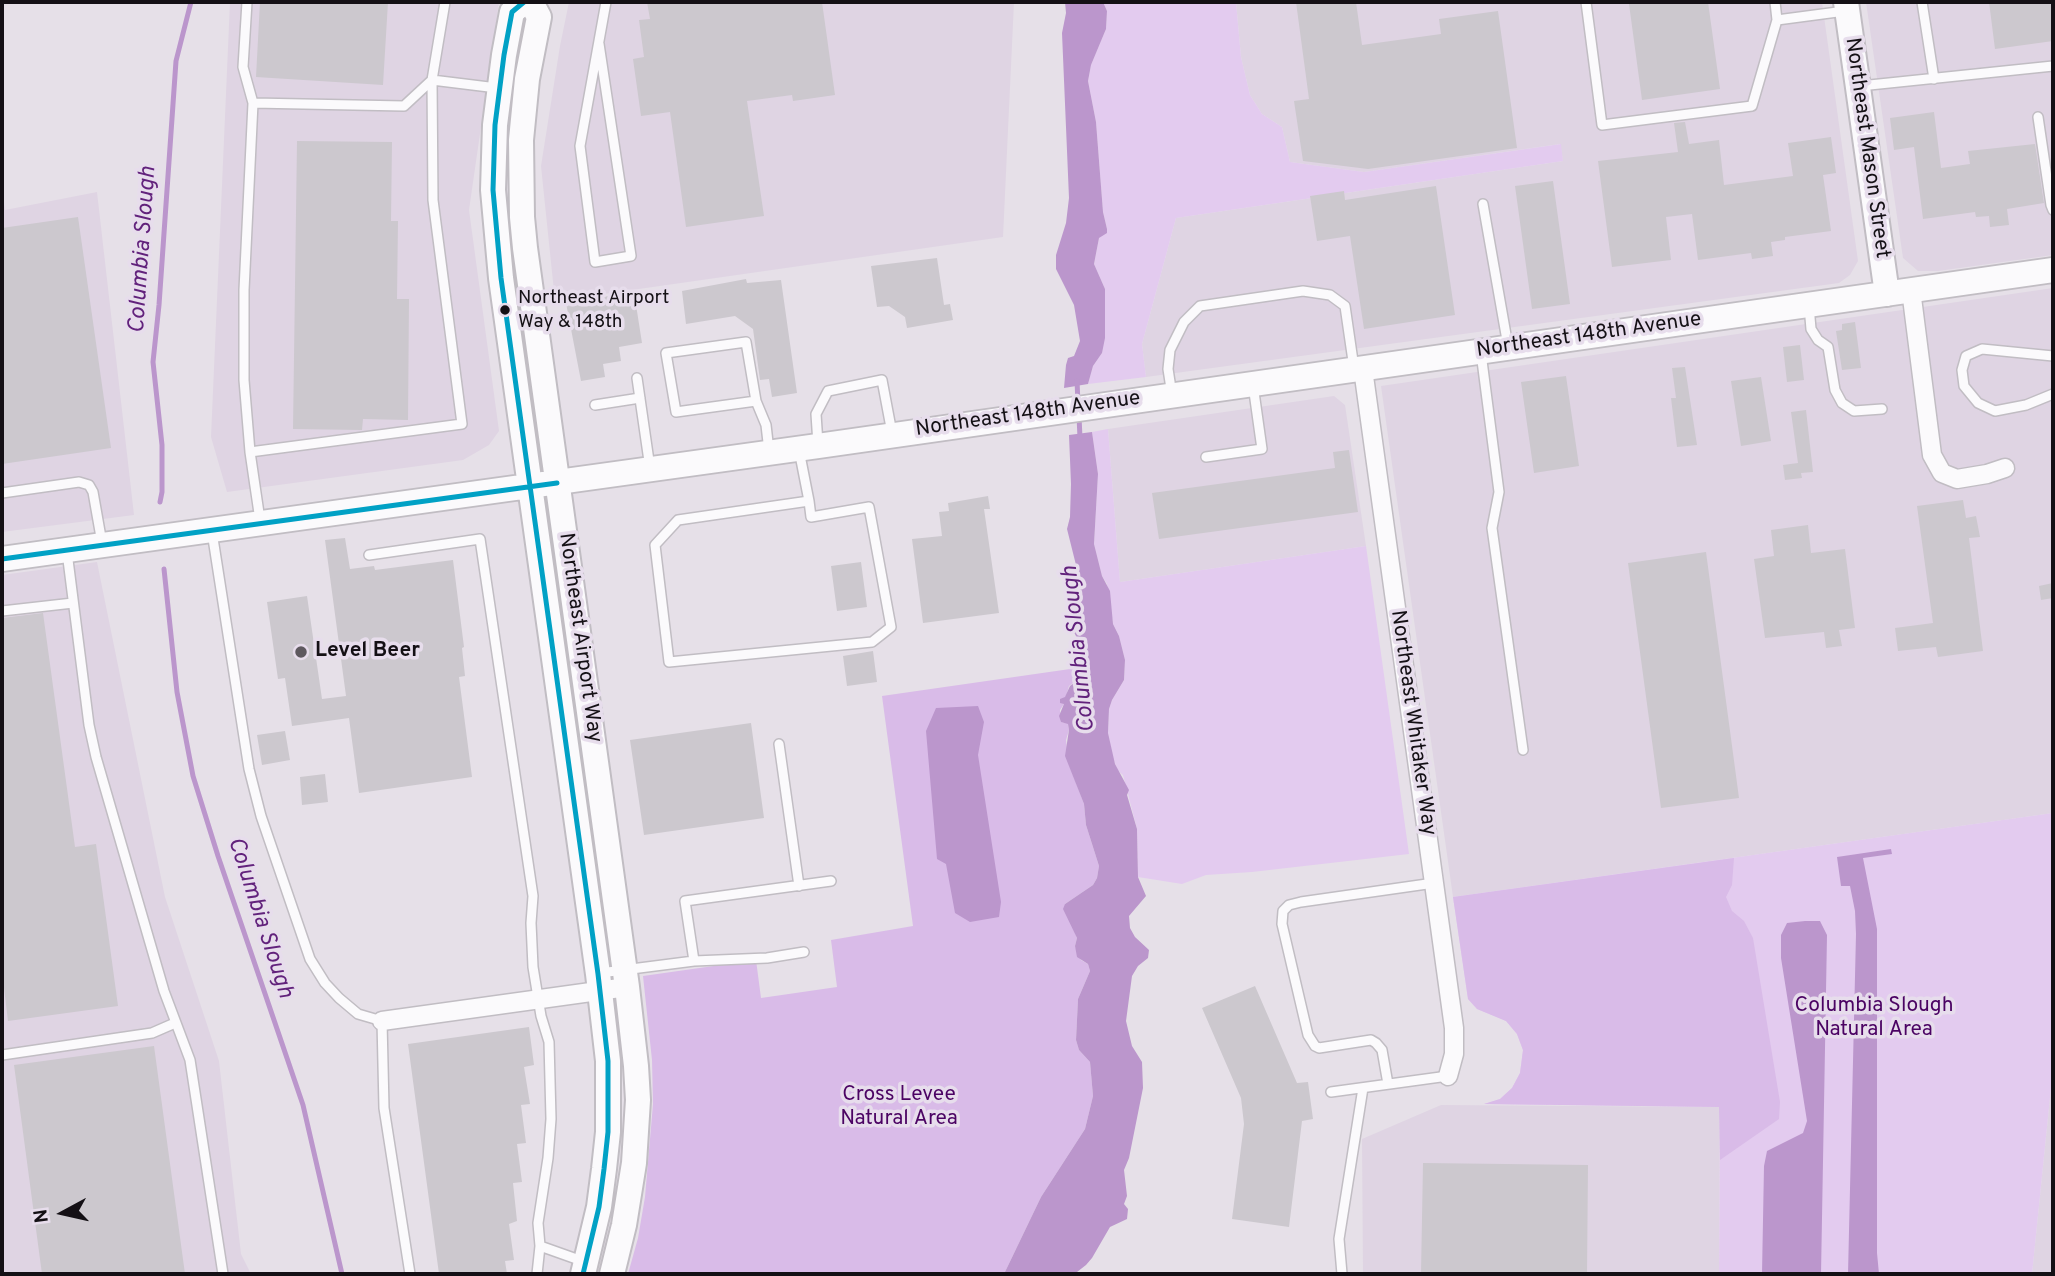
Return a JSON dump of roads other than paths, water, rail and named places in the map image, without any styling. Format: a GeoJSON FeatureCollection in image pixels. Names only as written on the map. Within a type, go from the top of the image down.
{"type":"FeatureCollection","features":[{"type":"Feature","properties":{"kind":"main road","name":"Northeast Airport Way"},"geometry":{"type":"LineString","coordinates":[[524,2],[512,12],[499,89],[493,158],[496,233],[608,1061],[608,1132],[599,1207],[585,1269]]}},
{"type":"Feature","properties":{"kind":"main road","name":"Northeast Airport Way"},"geometry":{"type":"LineString","coordinates":[[531,2],[539,17],[523,109],[522,217],[636,1066],[637,1129],[630,1196],[612,1274]]}},
{"type":"Feature","properties":{"kind":"main road","name":"Northeast Mason Street"},"geometry":{"type":"LineString","coordinates":[[1846,6],[1886,293]]}},
{"type":"Feature","properties":{"kind":"main road","name":"Northeast 148th Avenue"},"geometry":{"type":"LineString","coordinates":[[2,559],[650,470],[2053,270]]}},
{"type":"Feature","properties":{"kind":"street"},"geometry":{"type":"LineString","coordinates":[[1911,290],[1932,455],[1942,473],[1957,479],[2005,468]]}},
{"type":"Feature","properties":{"kind":"street","name":"Northeast Whitaker Way"},"geometry":{"type":"LineString","coordinates":[[1359,369],[1454,1028],[1454,1054],[1448,1076]]}},
{"type":"Feature","properties":{"kind":"street"},"geometry":{"type":"LineString","coordinates":[[382,1021],[538,998],[599,982],[626,979]]}},
{"type":"Feature","properties":{"kind":"lane"},"geometry":{"type":"LineString","coordinates":[[247,2],[243,67],[253,103],[244,303],[244,380],[260,524]]}},
{"type":"Feature","properties":{"kind":"lane"},"geometry":{"type":"LineString","coordinates":[[250,452],[462,424],[433,200],[432,80],[445,2]]}},
{"type":"Feature","properties":{"kind":"lane"},"geometry":{"type":"LineString","coordinates":[[599,44],[631,256],[595,262],[580,145],[606,2]]}},
{"type":"Feature","properties":{"kind":"lane"},"geometry":{"type":"LineString","coordinates":[[1586,2],[1602,125],[1752,106],[1777,20],[1775,2]]}},
{"type":"Feature","properties":{"kind":"lane"},"geometry":{"type":"LineString","coordinates":[[1922,2],[1934,79]]}},
{"type":"Feature","properties":{"kind":"lane"},"geometry":{"type":"LineString","coordinates":[[1777,20],[1846,6]]}},
{"type":"Feature","properties":{"kind":"lane"},"geometry":{"type":"LineString","coordinates":[[1857,86],[2053,66]]}},
{"type":"Feature","properties":{"kind":"lane"},"geometry":{"type":"LineString","coordinates":[[253,103],[404,106],[432,80]]}},
{"type":"Feature","properties":{"kind":"lane"},"geometry":{"type":"LineString","coordinates":[[432,80],[499,89]]}},
{"type":"Feature","properties":{"kind":"lane"},"geometry":{"type":"LineString","coordinates":[[2038,117],[2053,210]]}},
{"type":"Feature","properties":{"kind":"lane"},"geometry":{"type":"LineString","coordinates":[[1483,204],[1508,348]]}},
{"type":"Feature","properties":{"kind":"lane"},"geometry":{"type":"LineString","coordinates":[[1172,395],[1168,369],[1170,350],[1184,322],[1200,306],[1303,291],[1330,295],[1345,306],[1359,369]]}},
{"type":"Feature","properties":{"kind":"lane"},"geometry":{"type":"LineString","coordinates":[[1808,304],[1811,329],[1818,340],[1828,347],[1835,390],[1842,402],[1854,411],[1882,409]]}},
{"type":"Feature","properties":{"kind":"lane"},"geometry":{"type":"LineString","coordinates":[[756,401],[676,412],[666,353],[746,342],[756,401],[766,425],[769,453]]}},
{"type":"Feature","properties":{"kind":"lane"},"geometry":{"type":"LineString","coordinates":[[2053,356],[1982,349],[1966,356],[1962,370],[1964,386],[1978,403],[1995,411],[2026,405],[2053,394]]}},
{"type":"Feature","properties":{"kind":"lane"},"geometry":{"type":"LineString","coordinates":[[1480,352],[1499,492],[1492,528],[1523,750]]}},
{"type":"Feature","properties":{"kind":"lane"},"geometry":{"type":"LineString","coordinates":[[637,378],[650,470]]}},
{"type":"Feature","properties":{"kind":"lane"},"geometry":{"type":"LineString","coordinates":[[809,501],[678,520],[655,545],[669,662],[872,642],[891,627],[869,507],[811,517],[809,447],[816,414],[828,391],[882,380],[892,434]]}},
{"type":"Feature","properties":{"kind":"lane"},"geometry":{"type":"LineString","coordinates":[[1206,457],[1262,449],[1253,384]]}},
{"type":"Feature","properties":{"kind":"lane"},"geometry":{"type":"LineString","coordinates":[[595,405],[640,398]]}},
{"type":"Feature","properties":{"kind":"lane"},"geometry":{"type":"LineString","coordinates":[[2,493],[79,482],[89,485],[93,492],[103,545]]}},
{"type":"Feature","properties":{"kind":"lane"},"geometry":{"type":"LineString","coordinates":[[212,530],[249,769],[261,816],[310,959],[325,983],[339,998],[358,1014],[382,1021],[384,1108],[410,1274]]}},
{"type":"Feature","properties":{"kind":"lane"},"geometry":{"type":"LineString","coordinates":[[369,555],[480,539],[533,895],[531,934],[538,998],[549,1042],[551,1079],[548,1158],[538,1223],[540,1246],[537,1274]]}},
{"type":"Feature","properties":{"kind":"lane"},"geometry":{"type":"LineString","coordinates":[[66,550],[96,757],[174,1023],[190,1060],[223,1274]]}},
{"type":"Feature","properties":{"kind":"lane"},"geometry":{"type":"LineString","coordinates":[[2,611],[73,603]]}},
{"type":"Feature","properties":{"kind":"lane"},"geometry":{"type":"LineString","coordinates":[[779,744],[799,886]]}},
{"type":"Feature","properties":{"kind":"lane"},"geometry":{"type":"LineString","coordinates":[[694,961],[685,901],[831,881]]}},
{"type":"Feature","properties":{"kind":"lane"},"geometry":{"type":"LineString","coordinates":[[1388,1084],[1382,1050],[1376,1043],[1371,1040],[1319,1048],[1308,1035],[1282,923],[1283,911],[1289,905],[1301,902],[1434,883]]}},
{"type":"Feature","properties":{"kind":"lane"},"geometry":{"type":"LineString","coordinates":[[626,979],[694,961],[767,958],[804,952]]}},
{"type":"Feature","properties":{"kind":"lane"},"geometry":{"type":"LineString","coordinates":[[2,1055],[152,1033],[174,1023]]}},
{"type":"Feature","properties":{"kind":"lane"},"geometry":{"type":"LineString","coordinates":[[1331,1093],[1448,1076]]}},
{"type":"Feature","properties":{"kind":"lane"},"geometry":{"type":"LineString","coordinates":[[1342,1274],[1339,1239],[1363,1088]]}},
{"type":"Feature","properties":{"kind":"lane"},"geometry":{"type":"LineString","coordinates":[[540,1246],[585,1269]]}},
{"type":"Feature","properties":{"kind":"waterway","name":"Columbia Slough"},"geometry":{"type":"LineString","coordinates":[[160,502],[162,445],[153,362],[176,61],[191,2]]}},
{"type":"Feature","properties":{"kind":"waterway","name":"Columbia Slough"},"geometry":{"type":"LineString","coordinates":[[1077,381],[1078,403]]}},
{"type":"Feature","properties":{"kind":"waterway","name":"Columbia Slough"},"geometry":{"type":"LineString","coordinates":[[1079,416],[1080,438]]}},
{"type":"Feature","properties":{"kind":"waterway","name":"Columbia Slough"},"geometry":{"type":"LineString","coordinates":[[164,569],[177,692],[193,776],[303,1105],[342,1274]]}},
{"type":"Feature","properties":{"kind":"place","name":"Northeast Airport Way & 148th"},"geometry":{"type":"Point","coordinates":[505,310]}},
{"type":"Feature","properties":{"kind":"place","name":"Level Beer"},"geometry":{"type":"Point","coordinates":[301,652]}},
{"type":"Feature","properties":{"kind":"park label","name":"Columbia Slough Natural Area"},"geometry":{"type":"Point","coordinates":[1874,1019]}},
{"type":"Feature","properties":{"kind":"park label","name":"Cross Levee Natural Area"},"geometry":{"type":"Point","coordinates":[899,1108]}}]}
